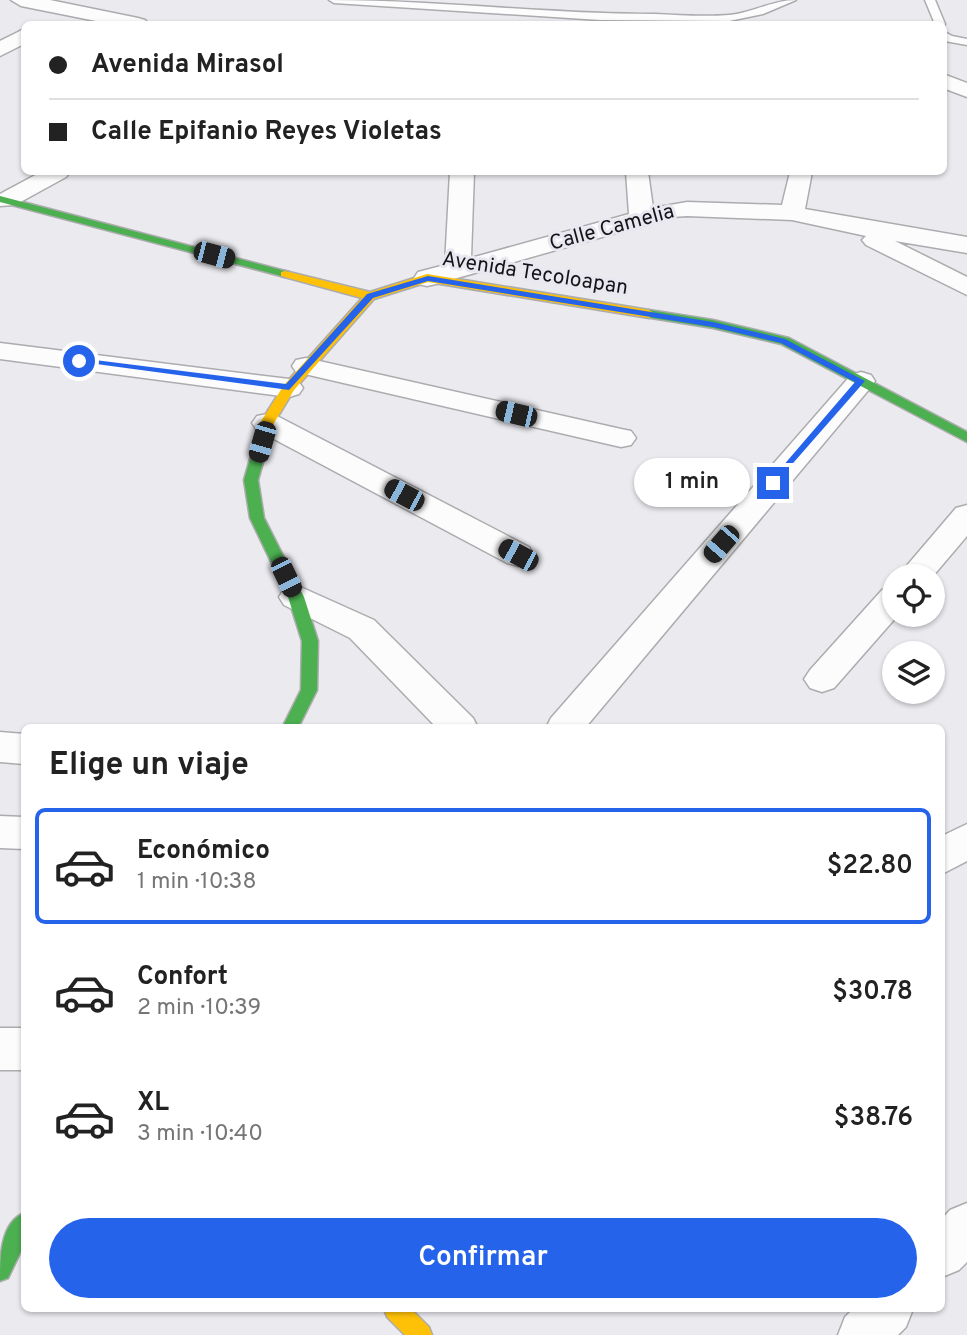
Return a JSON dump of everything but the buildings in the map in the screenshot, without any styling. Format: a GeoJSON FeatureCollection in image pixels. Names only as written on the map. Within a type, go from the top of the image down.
{"type":"FeatureCollection","features":[{"type":"Feature","properties":{"kind":"street"},"geometry":{"type":"LineString","coordinates":[[21,0],[122,21]]}},
{"type":"Feature","properties":{"kind":"street"},"geometry":{"type":"LineString","coordinates":[[46,21],[63,10]]}},
{"type":"Feature","properties":{"kind":"street"},"geometry":{"type":"LineString","coordinates":[[0,50],[21,37]]}},
{"type":"Feature","properties":{"kind":"street"},"geometry":{"type":"LineString","coordinates":[[947,80],[967,80]]}},
{"type":"Feature","properties":{"kind":"street"},"geometry":{"type":"LineString","coordinates":[[947,82],[967,91]]}},
{"type":"Feature","properties":{"kind":"street"},"geometry":{"type":"LineString","coordinates":[[3,200],[52,175]]}},
{"type":"Feature","properties":{"kind":"street"},"geometry":{"type":"LineString","coordinates":[[458,269],[462,175]]}},
{"type":"Feature","properties":{"kind":"street"},"geometry":{"type":"LineString","coordinates":[[636,175],[642,220]]}},
{"type":"Feature","properties":{"kind":"street"},"geometry":{"type":"LineString","coordinates":[[792,213],[800,175]]}},
{"type":"Feature","properties":{"kind":"street"},"geometry":{"type":"LineString","coordinates":[[3,200],[370,296],[297,377],[267,423],[251,480],[257,518],[296,597],[310,641],[309,690],[292,724]]}},
{"type":"Feature","properties":{"kind":"street","name":"Calle Camelia"},"geometry":{"type":"LineString","coordinates":[[428,278],[672,210],[687,209],[792,213],[967,245]]}},
{"type":"Feature","properties":{"kind":"street"},"geometry":{"type":"LineString","coordinates":[[847,225],[967,288]]}},
{"type":"Feature","properties":{"kind":"street","name":"Avenida Tecoloapan"},"geometry":{"type":"LineString","coordinates":[[370,296],[428,278],[737,330],[785,341],[967,438]]}},
{"type":"Feature","properties":{"kind":"street"},"geometry":{"type":"LineString","coordinates":[[0,351],[297,377],[621,438]]}},
{"type":"Feature","properties":{"kind":"street"},"geometry":{"type":"LineString","coordinates":[[567,724],[860,381]]}},
{"type":"Feature","properties":{"kind":"street"},"geometry":{"type":"LineString","coordinates":[[267,423],[518,555]]}},
{"type":"Feature","properties":{"kind":"street"},"geometry":{"type":"LineString","coordinates":[[925,564],[967,516]]}},
{"type":"Feature","properties":{"kind":"street"},"geometry":{"type":"LineString","coordinates":[[296,597],[362,629],[456,724]]}},
{"type":"Feature","properties":{"kind":"street"},"geometry":{"type":"LineString","coordinates":[[822,680],[882,612]]}},
{"type":"Feature","properties":{"kind":"street"},"geometry":{"type":"LineString","coordinates":[[0,747],[21,749]]}},
{"type":"Feature","properties":{"kind":"street"},"geometry":{"type":"LineString","coordinates":[[0,832],[21,832]]}},
{"type":"Feature","properties":{"kind":"street"},"geometry":{"type":"LineString","coordinates":[[945,855],[967,840]]}},
{"type":"Feature","properties":{"kind":"street"},"geometry":{"type":"LineString","coordinates":[[0,1049],[21,1049]]}},
{"type":"Feature","properties":{"kind":"street"},"geometry":{"type":"LineString","coordinates":[[945,1250],[967,1227]]}},
{"type":"Feature","properties":{"kind":"street"},"geometry":{"type":"LineString","coordinates":[[0,1270],[21,1230]]}},
{"type":"Feature","properties":{"kind":"street"},"geometry":{"type":"LineString","coordinates":[[399,1312],[421,1335]]}},
{"type":"Feature","properties":{"kind":"street"},"geometry":{"type":"LineString","coordinates":[[863,1335],[885,1312]]}},
{"type":"Feature","properties":{"kind":"lane"},"geometry":{"type":"LineString","coordinates":[[334,0],[600,17],[730,18],[760,12],[791,0]]}},
{"type":"Feature","properties":{"kind":"lane"},"geometry":{"type":"LineString","coordinates":[[930,0],[939,21]]}},
{"type":"Feature","properties":{"kind":"lane"},"geometry":{"type":"LineString","coordinates":[[591,9],[600,17]]}},
{"type":"Feature","properties":{"kind":"lane"},"geometry":{"type":"LineString","coordinates":[[947,37],[967,42]]}},
{"type":"Feature","properties":{"kind":"traffic: fast"},"geometry":{"type":"LineString","coordinates":[[0,199],[285,274]]}},
{"type":"Feature","properties":{"kind":"traffic: fast"},"geometry":{"type":"LineString","coordinates":[[649,314],[713,324],[785,341],[967,438]]}},
{"type":"Feature","properties":{"kind":"traffic: fast"},"geometry":{"type":"LineString","coordinates":[[259,452],[251,480],[257,518],[296,597],[310,641],[309,690],[292,724]]}},
{"type":"Feature","properties":{"kind":"traffic: fast"},"geometry":{"type":"LineString","coordinates":[[0,1270],[21,1230]]}},
{"type":"Feature","properties":{"kind":"traffic: slow"},"geometry":{"type":"LineString","coordinates":[[285,274],[370,296],[427,278],[649,314]]}},
{"type":"Feature","properties":{"kind":"traffic: slow"},"geometry":{"type":"LineString","coordinates":[[259,452],[267,423],[289,388],[370,296]]}},
{"type":"Feature","properties":{"kind":"traffic: slow"},"geometry":{"type":"LineString","coordinates":[[398,1312],[421,1335]]}},
{"type":"Feature","properties":{"kind":"route"},"geometry":{"type":"LineString","coordinates":[[79,361],[289,388],[370,296],[428,278],[713,324],[785,341],[860,381],[773,483]]}}]}
